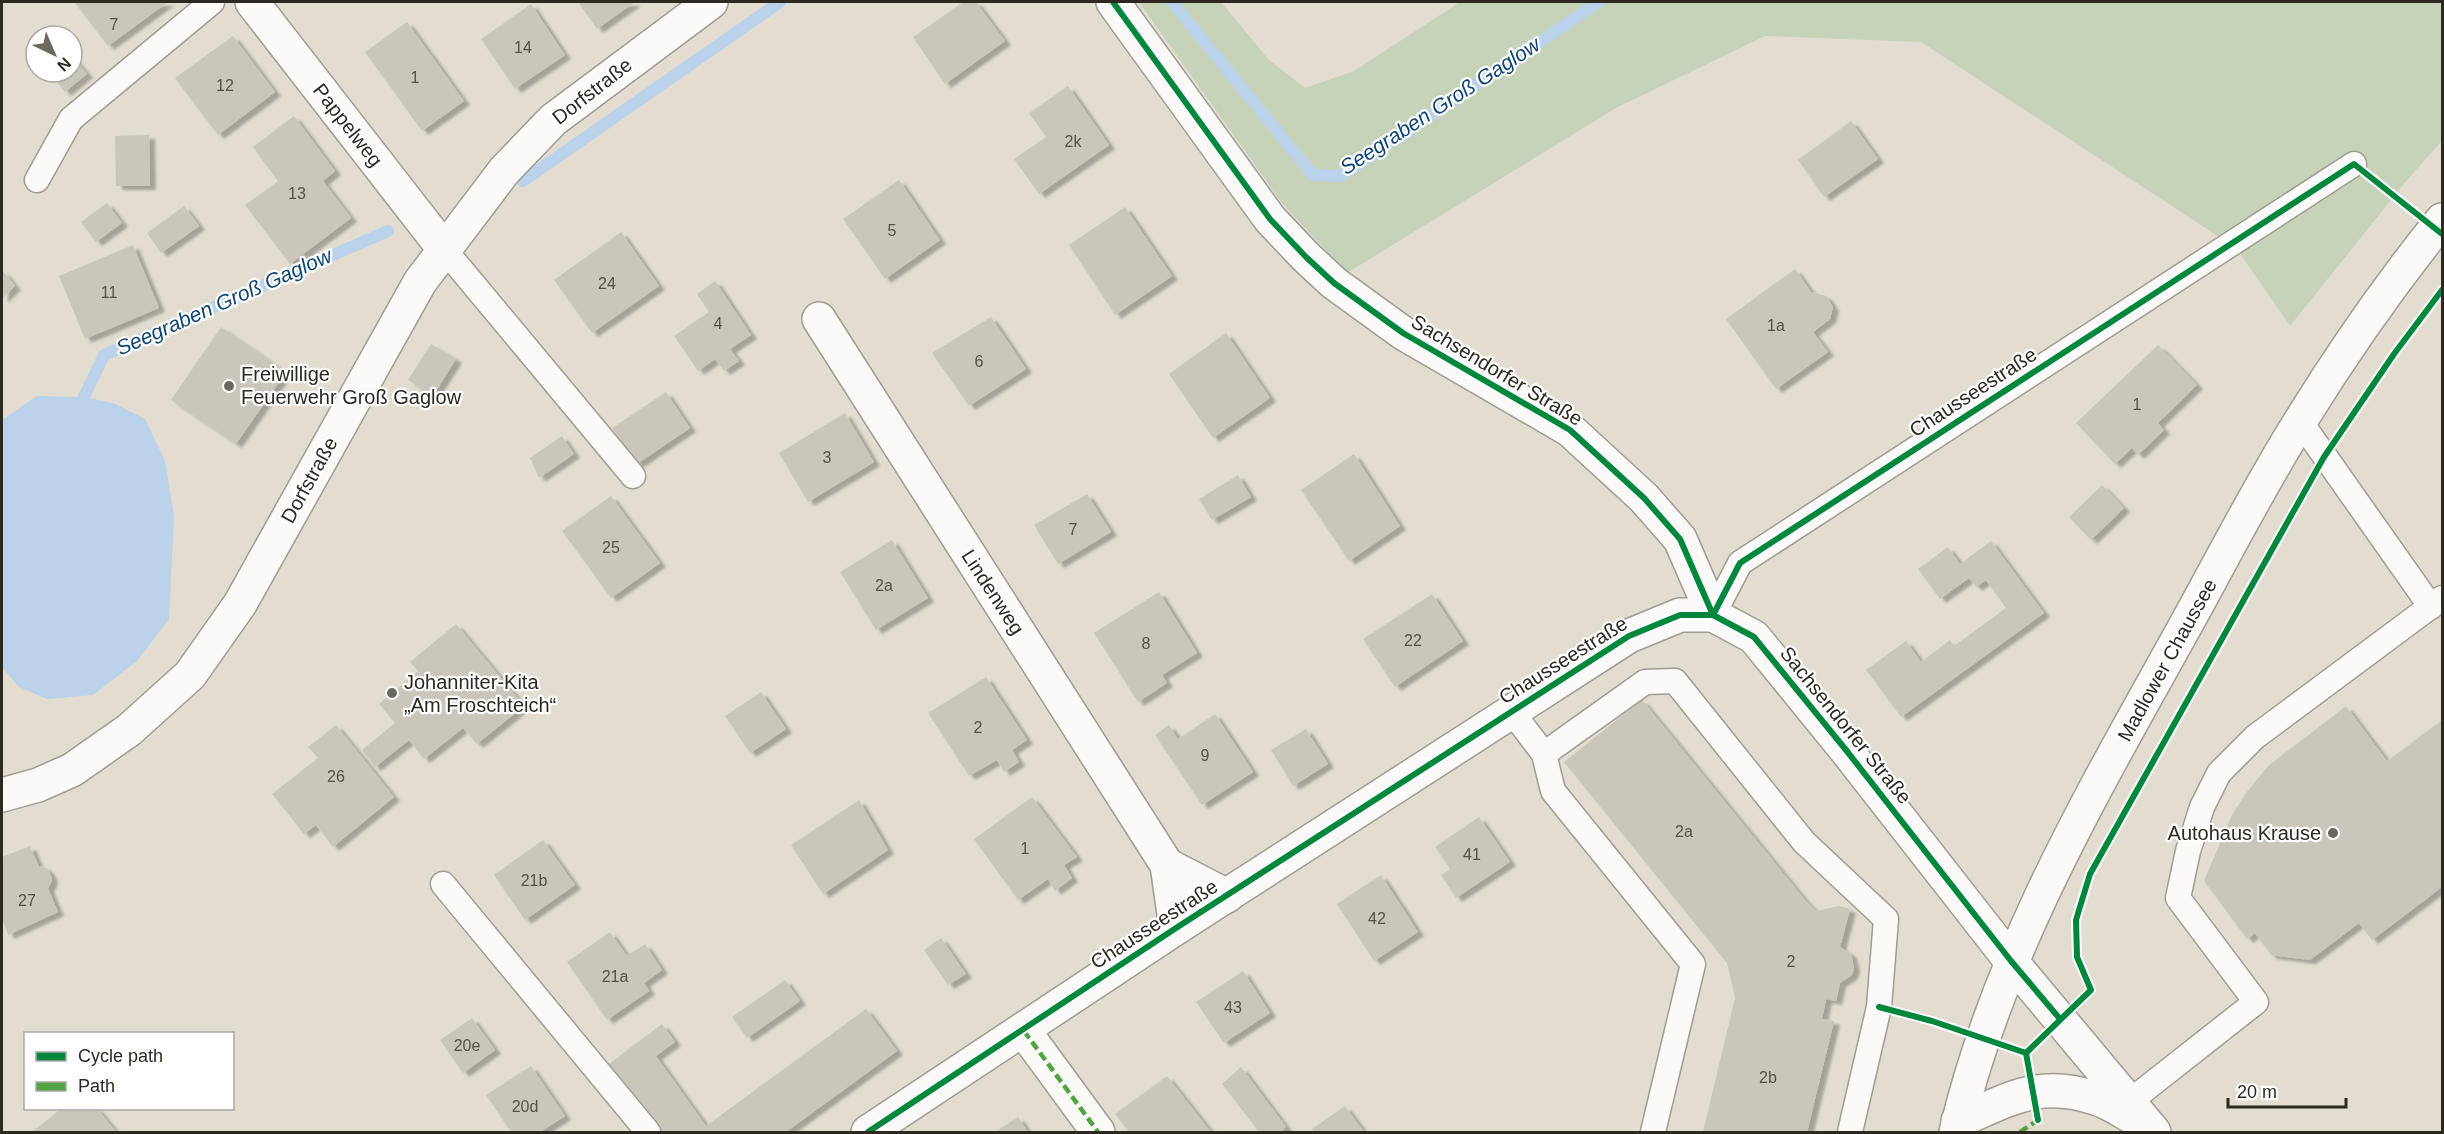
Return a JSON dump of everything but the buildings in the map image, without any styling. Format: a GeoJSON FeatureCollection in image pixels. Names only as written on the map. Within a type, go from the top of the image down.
{"type":"FeatureCollection","features":[{"type":"Feature","properties":{"kind":"street","name":"Pappelweg"},"geometry":{"type":"LineString","coordinates":[[252,2],[444,249]]}},
{"type":"Feature","properties":{"kind":"street","name":"Dorfstraße"},"geometry":{"type":"LineString","coordinates":[[2,795],[38,785],[72,770],[129,730],[190,675],[240,603],[420,282],[504,171],[553,120],[711,2]]}},
{"type":"Feature","properties":{"kind":"street","name":"Sachsendorfer Straße"},"geometry":{"type":"LineString","coordinates":[[1113,2],[1270,219],[1306,257],[1334,283],[1403,333],[1570,430],[1644,498],[1680,539],[1713,615],[1754,637],[1846,750],[2011,961],[2144,1120]]}},
{"type":"Feature","properties":{"kind":"street","name":"Madlower Chaussee"},"geometry":{"type":"LineString","coordinates":[[1957,1127],[1981,1039],[2011,961],[2078,819],[2300,421],[2410,260],[2442,220]]}},
{"type":"Feature","properties":{"kind":"street","name":"Lindenweg"},"geometry":{"type":"LineString","coordinates":[[819,320],[1167,865],[1176,928]]}},
{"type":"Feature","properties":{"kind":"street","name":"Chausseestraße"},"geometry":{"type":"LineString","coordinates":[[868,1132],[1024,1031],[1176,928],[1629,636],[1680,615],[1713,615]]}},
{"type":"Feature","properties":{"kind":"street"},"geometry":{"type":"LineString","coordinates":[[1167,865],[1227,896]]}},
{"type":"Feature","properties":{"kind":"street"},"geometry":{"type":"LineString","coordinates":[[1024,1031],[1098,1132]]}},
{"type":"Feature","properties":{"kind":"street"},"geometry":{"type":"LineString","coordinates":[[1957,1127],[2024,1094],[2058,1089],[2097,1098],[2144,1120]]}},
{"type":"Feature","properties":{"kind":"lane"},"geometry":{"type":"LineString","coordinates":[[37,180],[71,119],[212,2]]}},
{"type":"Feature","properties":{"kind":"lane","name":"Chausseestraße"},"geometry":{"type":"LineString","coordinates":[[1713,615],[1740,563],[2354,164]]}},
{"type":"Feature","properties":{"kind":"lane"},"geometry":{"type":"LineString","coordinates":[[444,249],[633,476]]}},
{"type":"Feature","properties":{"kind":"lane"},"geometry":{"type":"LineString","coordinates":[[2144,1120],[2256,1002],[2178,898],[2188,851],[2202,807],[2219,773],[2255,737],[2437,603],[2300,421]]}},
{"type":"Feature","properties":{"kind":"lane"},"geometry":{"type":"LineString","coordinates":[[1544,754],[1645,682],[1675,681],[1803,842],[1886,919],[1879,1007],[1850,1132]]}},
{"type":"Feature","properties":{"kind":"lane"},"geometry":{"type":"LineString","coordinates":[[1512,712],[1544,754],[1553,791],[1693,964],[1653,1132]]}},
{"type":"Feature","properties":{"kind":"lane"},"geometry":{"type":"LineString","coordinates":[[443,884],[648,1132]]}},
{"type":"Feature","properties":{"kind":"green space"},"geometry":{"type":"Polygon","coordinates":[[[1139,2],[1221,2],[1269,60],[1305,88],[1354,71],[1460,2],[2442,2],[2442,141],[2407,180],[2290,326],[2236,248],[1921,42],[1765,36],[1616,108],[1347,273],[1281,202],[1139,2]]]}},
{"type":"Feature","properties":{"kind":"water"},"geometry":{"type":"Polygon","coordinates":[[[37,396],[84,397],[113,403],[145,419],[165,461],[174,516],[169,619],[137,661],[93,695],[47,699],[19,687],[2,667],[2,420],[37,396]]]}},
{"type":"Feature","properties":{"kind":"waterway","name":"Seegraben Groß Gaglow"},"geometry":{"type":"LineString","coordinates":[[523,181],[780,2]]}},
{"type":"Feature","properties":{"kind":"waterway","name":"Seegraben Groß Gaglow"},"geometry":{"type":"LineString","coordinates":[[1172,2],[1313,175],[1341,176],[1599,2]]}},
{"type":"Feature","properties":{"kind":"waterway","name":"Seegraben Groß Gaglow"},"geometry":{"type":"LineString","coordinates":[[84,397],[104,355],[388,231]]}},
{"type":"Feature","properties":{"kind":"marked path"},"geometry":{"type":"LineString","coordinates":[[1024,1031],[1098,1132]]}},
{"type":"Feature","properties":{"kind":"marked path"},"geometry":{"type":"LineString","coordinates":[[2020,1132],[2038,1120]]}},
{"type":"Feature","properties":{"kind":"cycle path"},"geometry":{"type":"LineString","coordinates":[[1113,2],[1270,219],[1306,257],[1334,283],[1403,333],[1570,430],[1644,498],[1680,539],[1713,615],[1754,637],[1846,750],[2011,961],[2060,1019]]}},
{"type":"Feature","properties":{"kind":"cycle path"},"geometry":{"type":"LineString","coordinates":[[1713,615],[1740,563],[2354,164],[2442,234]]}},
{"type":"Feature","properties":{"kind":"cycle path"},"geometry":{"type":"LineString","coordinates":[[2038,1120],[2026,1053],[2091,990],[2077,957],[2076,920],[2090,874],[2324,457],[2394,354],[2442,290]]}},
{"type":"Feature","properties":{"kind":"cycle path"},"geometry":{"type":"LineString","coordinates":[[868,1132],[1176,928],[1629,636],[1680,615],[1713,615]]}},
{"type":"Feature","properties":{"kind":"cycle path"},"geometry":{"type":"LineString","coordinates":[[1879,1007],[1932,1021],[2026,1053]]}},
{"type":"Feature","properties":{"kind":"place","name":"Freiwillige Feuerwehr Groß Gaglow"},"geometry":{"type":"Point","coordinates":[229,386]}},
{"type":"Feature","properties":{"kind":"place","name":"Johanniter-Kita „Am Froschteich“"},"geometry":{"type":"Point","coordinates":[392,693]}},
{"type":"Feature","properties":{"kind":"place","name":"Autohaus Krause"},"geometry":{"type":"Point","coordinates":[2333,833]}}]}
